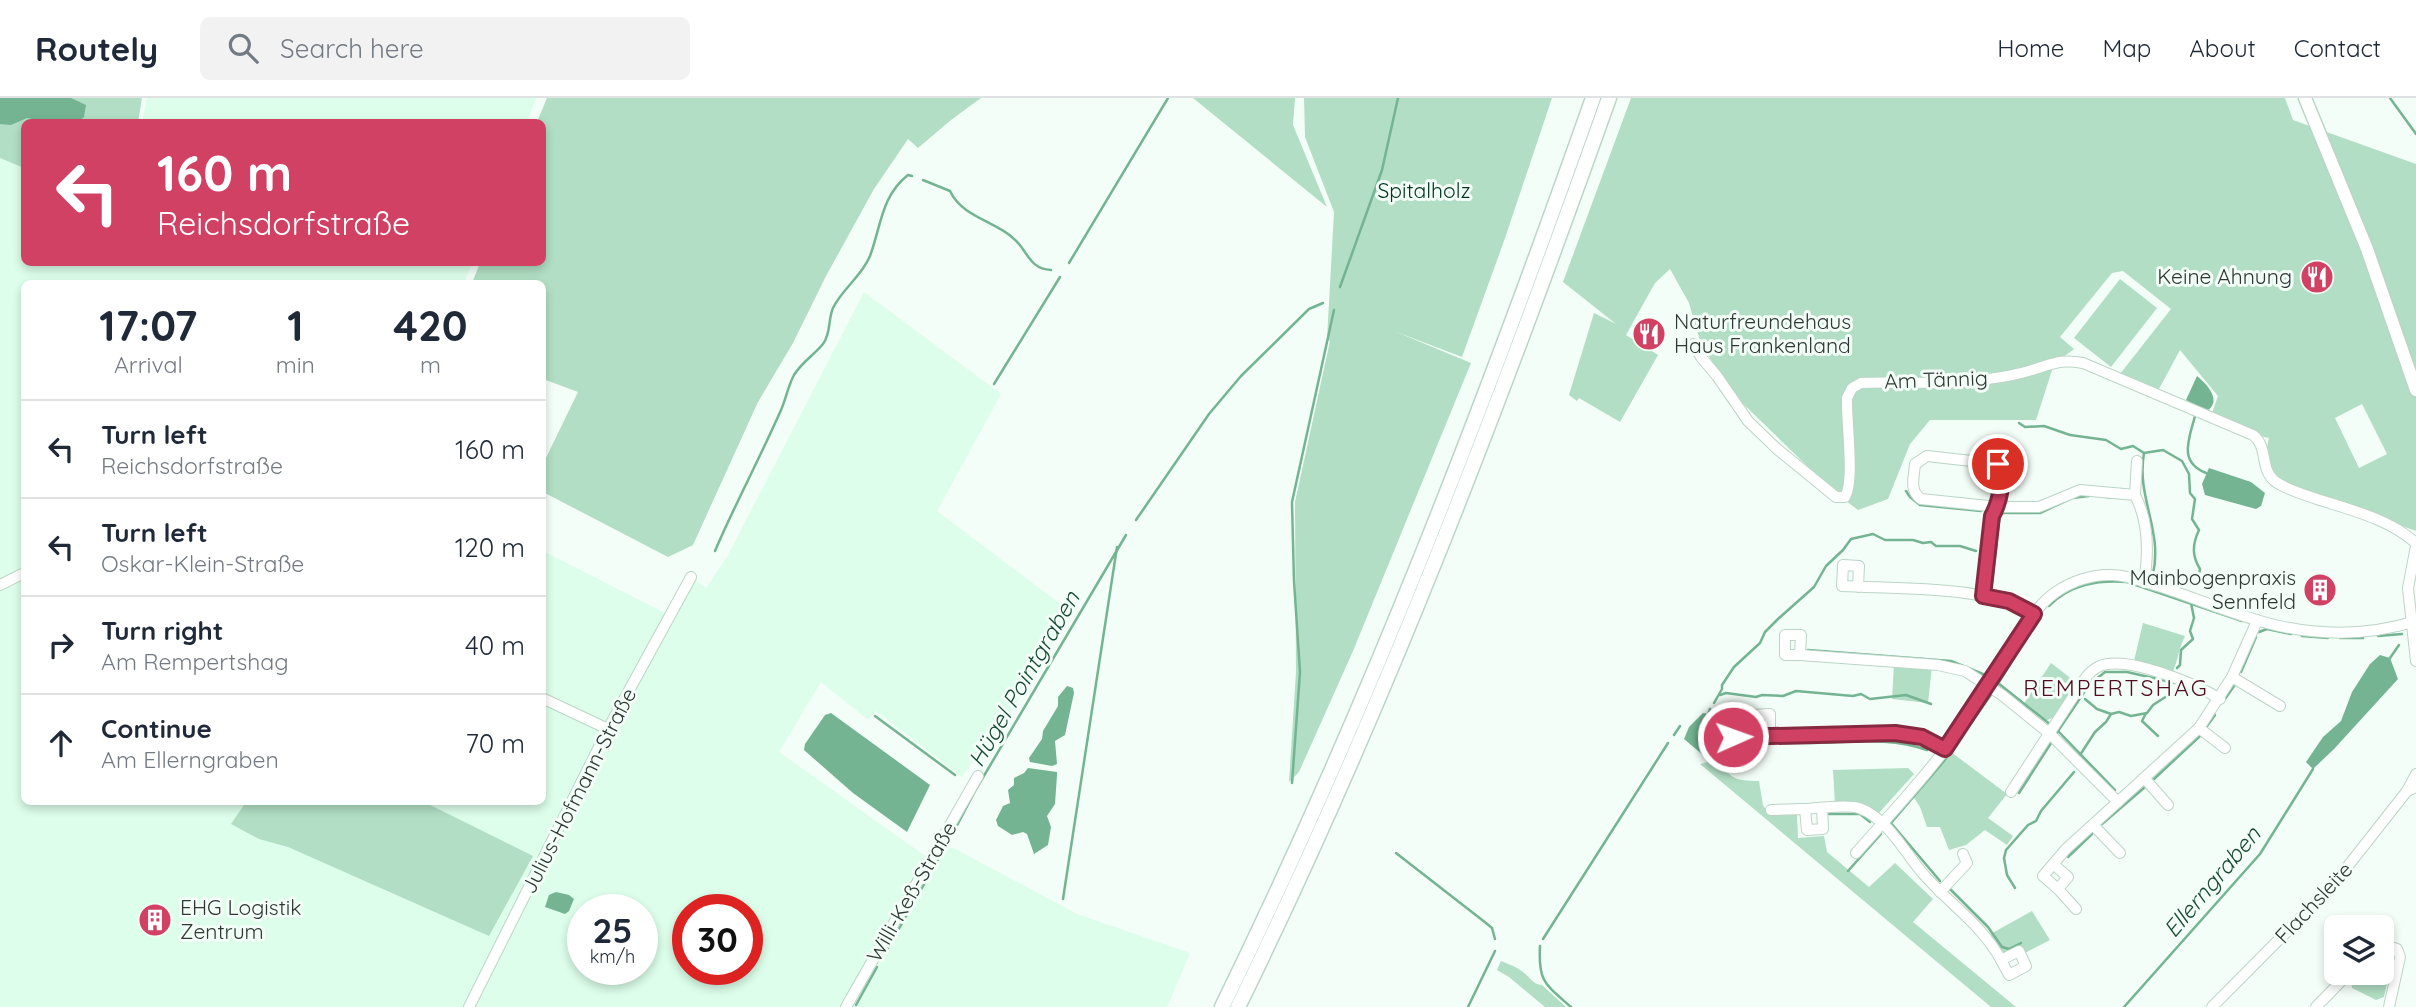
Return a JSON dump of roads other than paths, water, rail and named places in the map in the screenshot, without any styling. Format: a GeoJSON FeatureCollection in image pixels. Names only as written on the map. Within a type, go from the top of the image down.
{"type":"FeatureCollection","features":[{"type":"Feature","properties":{"kind":"highway"},"geometry":{"type":"LineString","coordinates":[[1222,1007],[1329,775],[1404,599],[1492,379],[1593,98]]}},
{"type":"Feature","properties":{"kind":"highway"},"geometry":{"type":"LineString","coordinates":[[1238,1007],[1349,767],[1422,595],[1517,353],[1609,98]]}},
{"type":"Feature","properties":{"kind":"main road"},"geometry":{"type":"LineString","coordinates":[[2305,98],[2367,249],[2416,390]]}},
{"type":"Feature","properties":{"kind":"street","name":"Am Tännig"},"geometry":{"type":"LineString","coordinates":[[1693,344],[1748,421],[1777,449],[1836,497],[1848,493],[1850,478],[1847,398],[1852,388],[1861,383],[1968,382],[2069,361],[2083,363],[2253,435],[2261,443],[2266,470],[2276,482],[2388,524],[2404,532],[2416,545]]}},
{"type":"Feature","properties":{"kind":"street"},"geometry":{"type":"LineString","coordinates":[[1983,596],[1992,516],[1998,507],[2001,470],[1998,464],[1927,456],[1915,464],[1913,489],[1921,499],[1998,507],[2039,507],[2080,490],[2135,495]]}},
{"type":"Feature","properties":{"kind":"street"},"geometry":{"type":"LineString","coordinates":[[2137,461],[2135,495],[2146,528],[2148,551],[2144,582]]}},
{"type":"Feature","properties":{"kind":"street"},"geometry":{"type":"LineString","coordinates":[[2416,545],[2412,577],[2416,661]]}},
{"type":"Feature","properties":{"kind":"street"},"geometry":{"type":"LineString","coordinates":[[0,584],[21,574]]}},
{"type":"Feature","properties":{"kind":"street"},"geometry":{"type":"LineString","coordinates":[[1856,853],[1945,749],[2034,614],[2056,592],[2082,579],[2111,575],[2144,582],[2257,621],[2299,630],[2341,634],[2386,629],[2414,621]]}},
{"type":"Feature","properties":{"kind":"street","name":"Julius-Hofmann-Straße"},"geometry":{"type":"LineString","coordinates":[[470,1007],[608,729],[691,577]]}},
{"type":"Feature","properties":{"kind":"street"},"geometry":{"type":"LineString","coordinates":[[1858,587],[1983,596],[2009,601],[2034,614]]}},
{"type":"Feature","properties":{"kind":"street"},"geometry":{"type":"LineString","coordinates":[[2076,909],[2059,889],[2043,876],[2093,825],[2199,728],[2232,677],[2257,621]]}},
{"type":"Feature","properties":{"kind":"street"},"geometry":{"type":"LineString","coordinates":[[1800,655],[1938,665],[1965,671],[2018,706],[2118,802]]}},
{"type":"Feature","properties":{"kind":"street"},"geometry":{"type":"LineString","coordinates":[[2011,792],[2084,680],[2094,669],[2104,664],[2128,665],[2172,677],[2194,684],[2220,699]]}},
{"type":"Feature","properties":{"kind":"street"},"geometry":{"type":"LineString","coordinates":[[2232,677],[2280,706]]}},
{"type":"Feature","properties":{"kind":"street"},"geometry":{"type":"LineString","coordinates":[[546,700],[608,729]]}},
{"type":"Feature","properties":{"kind":"street"},"geometry":{"type":"LineString","coordinates":[[1753,737],[1753,715],[1770,714],[1770,736]]}},
{"type":"Feature","properties":{"kind":"street"},"geometry":{"type":"LineString","coordinates":[[2199,728],[2225,748]]}},
{"type":"Feature","properties":{"kind":"street"},"geometry":{"type":"LineString","coordinates":[[1733,737],[1907,733],[1922,737],[1945,749]]}},
{"type":"Feature","properties":{"kind":"street","name":"Flachsleite"},"geometry":{"type":"LineString","coordinates":[[2212,1007],[2333,885],[2411,789],[2416,774]]}},
{"type":"Feature","properties":{"kind":"street","name":"Willi-Keß-Straße"},"geometry":{"type":"LineString","coordinates":[[846,1007],[978,776]]}},
{"type":"Feature","properties":{"kind":"street"},"geometry":{"type":"LineString","coordinates":[[2145,779],[2168,805]]}},
{"type":"Feature","properties":{"kind":"street"},"geometry":{"type":"LineString","coordinates":[[1771,810],[1856,807],[1882,823],[1940,892],[1982,930],[2001,960]]}},
{"type":"Feature","properties":{"kind":"street"},"geometry":{"type":"LineString","coordinates":[[1805,809],[1807,830],[1823,829],[1822,808]]}},
{"type":"Feature","properties":{"kind":"street"},"geometry":{"type":"LineString","coordinates":[[2093,825],[2120,853]]}},
{"type":"Feature","properties":{"kind":"street"},"geometry":{"type":"LineString","coordinates":[[1940,892],[1966,863],[1963,854]]}},
{"type":"Feature","properties":{"kind":"street"},"geometry":{"type":"LineString","coordinates":[[2053,864],[2068,877],[2059,889]]}},
{"type":"Feature","properties":{"kind":"street"},"geometry":{"type":"LineString","coordinates":[[2394,948],[2400,957],[2394,984]]}},
{"type":"Feature","properties":{"kind":"street"},"geometry":{"type":"LineString","coordinates":[[2316,1007],[2337,985]]}},
{"type":"Feature","properties":{"kind":"street"},"geometry":{"type":"LineString","coordinates":[[2389,1007],[2394,985]]}},
{"type":"Feature","properties":{"kind":"waterway"},"geometry":{"type":"LineString","coordinates":[[1069,263],[1168,98]]}},
{"type":"Feature","properties":{"kind":"waterway","name":"Hügel Pointgraben"},"geometry":{"type":"LineString","coordinates":[[1340,287],[1382,170],[1398,98]]}},
{"type":"Feature","properties":{"kind":"waterway","name":"Ellerngraben"},"geometry":{"type":"LineString","coordinates":[[2390,98],[2416,134]]}},
{"type":"Feature","properties":{"kind":"waterway"},"geometry":{"type":"LineString","coordinates":[[715,551],[781,410],[794,375],[826,340],[833,308],[870,256],[892,192],[908,175],[912,176]]}},
{"type":"Feature","properties":{"kind":"waterway"},"geometry":{"type":"LineString","coordinates":[[923,180],[950,191],[964,208],[1011,236],[1035,264],[1051,270]]}},
{"type":"Feature","properties":{"kind":"waterway"},"geometry":{"type":"LineString","coordinates":[[994,384],[1060,277]]}},
{"type":"Feature","properties":{"kind":"waterway","name":"Hügel Pointgraben"},"geometry":{"type":"LineString","coordinates":[[1136,520],[1209,414],[1241,376],[1309,309],[1323,303]]}},
{"type":"Feature","properties":{"kind":"waterway"},"geometry":{"type":"LineString","coordinates":[[1292,783],[1300,672],[1292,502],[1334,310]]}},
{"type":"Feature","properties":{"kind":"waterway"},"geometry":{"type":"LineString","coordinates":[[2195,416],[2188,441],[2189,456],[2192,463],[2206,473]]}},
{"type":"Feature","properties":{"kind":"waterway"},"geometry":{"type":"LineString","coordinates":[[2019,423],[2025,427],[2044,426],[2070,435],[2106,440],[2121,449],[2133,446],[2144,453],[2163,450],[2182,461],[2189,474],[2190,493],[2195,499],[2192,519],[2199,530],[2194,550],[2200,569],[2197,584]]}},
{"type":"Feature","properties":{"kind":"waterway"},"geometry":{"type":"LineString","coordinates":[[2144,453],[2143,484],[2155,543],[2153,574]]}},
{"type":"Feature","properties":{"kind":"waterway"},"geometry":{"type":"LineString","coordinates":[[1906,491],[1920,505],[1981,511]]}},
{"type":"Feature","properties":{"kind":"waterway"},"geometry":{"type":"LineString","coordinates":[[2013,596],[1991,591],[2000,513],[2040,513],[2072,498],[2089,496]]}},
{"type":"Feature","properties":{"kind":"waterway"},"geometry":{"type":"LineString","coordinates":[[2106,497],[2121,498]]}},
{"type":"Feature","properties":{"kind":"waterway"},"geometry":{"type":"LineString","coordinates":[[1714,703],[1734,667],[1760,643],[1765,632],[1814,587],[1826,566],[1851,539],[1873,534],[1885,540],[1931,542],[1936,546],[1960,546],[1976,551]]}},
{"type":"Feature","properties":{"kind":"waterway","name":"Hügel Pointgraben"},"geometry":{"type":"LineString","coordinates":[[950,839],[975,791],[1126,535]]}},
{"type":"Feature","properties":{"kind":"waterway"},"geometry":{"type":"LineString","coordinates":[[1063,899],[1117,547]]}},
{"type":"Feature","properties":{"kind":"waterway"},"geometry":{"type":"LineString","coordinates":[[2049,606],[2075,588],[2106,582],[2127,582],[2242,621]]}},
{"type":"Feature","properties":{"kind":"waterway"},"geometry":{"type":"LineString","coordinates":[[2177,668],[2180,665],[2181,650],[2193,639],[2190,631],[2194,618],[2191,603]]}},
{"type":"Feature","properties":{"kind":"waterway"},"geometry":{"type":"LineString","coordinates":[[1996,687],[2037,621]]}},
{"type":"Feature","properties":{"kind":"waterway"},"geometry":{"type":"LineString","coordinates":[[2259,632],[2267,629],[2291,634]]}},
{"type":"Feature","properties":{"kind":"waterway"},"geometry":{"type":"LineString","coordinates":[[2378,636],[2402,634]]}},
{"type":"Feature","properties":{"kind":"waterway"},"geometry":{"type":"LineString","coordinates":[[2302,636],[2328,638]]}},
{"type":"Feature","properties":{"kind":"waterway"},"geometry":{"type":"LineString","coordinates":[[2241,672],[2256,637]]}},
{"type":"Feature","properties":{"kind":"waterway"},"geometry":{"type":"LineString","coordinates":[[2340,638],[2363,638]]}},
{"type":"Feature","properties":{"kind":"waterway","name":"Ellerngraben"},"geometry":{"type":"LineString","coordinates":[[2390,658],[2399,645]]}},
{"type":"Feature","properties":{"kind":"waterway"},"geometry":{"type":"LineString","coordinates":[[1808,650],[1951,661],[1983,674]]}},
{"type":"Feature","properties":{"kind":"waterway"},"geometry":{"type":"LineString","coordinates":[[2056,734],[2089,685],[2105,672],[2127,672],[2175,683]]}},
{"type":"Feature","properties":{"kind":"waterway"},"geometry":{"type":"LineString","coordinates":[[2080,755],[2111,714],[2119,712],[2131,716],[2147,713],[2153,705],[2167,696],[2169,682]]}},
{"type":"Feature","properties":{"kind":"waterway"},"geometry":{"type":"LineString","coordinates":[[1998,683],[2051,725]]}},
{"type":"Feature","properties":{"kind":"waterway"},"geometry":{"type":"LineString","coordinates":[[2225,699],[2234,686]]}},
{"type":"Feature","properties":{"kind":"waterway"},"geometry":{"type":"LineString","coordinates":[[1720,695],[1783,696],[1796,691],[1853,696],[1861,694],[1870,699],[1906,695],[1931,704]]}},
{"type":"Feature","properties":{"kind":"waterway"},"geometry":{"type":"LineString","coordinates":[[1940,881],[1891,823],[1944,761],[1993,692]]}},
{"type":"Feature","properties":{"kind":"waterway"},"geometry":{"type":"LineString","coordinates":[[2085,699],[2097,709],[2111,714]]}},
{"type":"Feature","properties":{"kind":"waterway"},"geometry":{"type":"LineString","coordinates":[[1708,714],[1710,709]]}},
{"type":"Feature","properties":{"kind":"waterway"},"geometry":{"type":"LineString","coordinates":[[2146,713],[2142,721],[2158,736]]}},
{"type":"Feature","properties":{"kind":"waterway"},"geometry":{"type":"LineString","coordinates":[[2207,726],[2215,715]]}},
{"type":"Feature","properties":{"kind":"waterway"},"geometry":{"type":"LineString","coordinates":[[875,716],[955,775]]}},
{"type":"Feature","properties":{"kind":"waterway"},"geometry":{"type":"LineString","coordinates":[[1674,735],[1680,726]]}},
{"type":"Feature","properties":{"kind":"waterway"},"geometry":{"type":"LineString","coordinates":[[2058,731],[2115,790]]}},
{"type":"Feature","properties":{"kind":"waterway"},"geometry":{"type":"LineString","coordinates":[[2154,779],[2200,736]]}},
{"type":"Feature","properties":{"kind":"waterway"},"geometry":{"type":"LineString","coordinates":[[2019,793],[2053,740]]}},
{"type":"Feature","properties":{"kind":"waterway"},"geometry":{"type":"LineString","coordinates":[[1722,742],[1869,741],[1898,743],[1927,750]]}},
{"type":"Feature","properties":{"kind":"waterway"},"geometry":{"type":"LineString","coordinates":[[1543,939],[1668,743]]}},
{"type":"Feature","properties":{"kind":"waterway","name":"Ellerngraben"},"geometry":{"type":"LineString","coordinates":[[2124,1007],[2260,854],[2313,769]]}},
{"type":"Feature","properties":{"kind":"waterway"},"geometry":{"type":"LineString","coordinates":[[2015,888],[2007,875],[2004,858],[2006,850],[2028,825],[2036,821],[2041,811],[2074,772]]}},
{"type":"Feature","properties":{"kind":"waterway"},"geometry":{"type":"LineString","coordinates":[[2102,824],[2145,787]]}},
{"type":"Feature","properties":{"kind":"waterway"},"geometry":{"type":"LineString","coordinates":[[1829,814],[1860,814],[1870,822]]}},
{"type":"Feature","properties":{"kind":"waterway"},"geometry":{"type":"LineString","coordinates":[[1848,871],[1881,834]]}},
{"type":"Feature","properties":{"kind":"waterway"},"geometry":{"type":"LineString","coordinates":[[2068,857],[2092,834]]}},
{"type":"Feature","properties":{"kind":"waterway","name":"Hügel Pointgraben"},"geometry":{"type":"LineString","coordinates":[[887,950],[945,847]]}},
{"type":"Feature","properties":{"kind":"waterway"},"geometry":{"type":"LineString","coordinates":[[1396,853],[1492,928],[1495,939]]}},
{"type":"Feature","properties":{"kind":"waterway"},"geometry":{"type":"LineString","coordinates":[[1950,889],[1988,927],[2002,947],[2009,949],[2021,943]]}},
{"type":"Feature","properties":{"kind":"waterway"},"geometry":{"type":"LineString","coordinates":[[1540,946],[1540,967],[1545,981],[1571,1007]]}},
{"type":"Feature","properties":{"kind":"waterway"},"geometry":{"type":"LineString","coordinates":[[1468,1007],[1495,951]]}},
{"type":"Feature","properties":{"kind":"waterway","name":"Hügel Pointgraben"},"geometry":{"type":"LineString","coordinates":[[856,1005],[877,967]]}},
{"type":"Feature","properties":{"kind":"place","name":"Keine Ahnung"},"geometry":{"type":"Point","coordinates":[2317,277]}},
{"type":"Feature","properties":{"kind":"place","name":"Naturfreundehaus Haus Frankenland"},"geometry":{"type":"Point","coordinates":[1649,334]}},
{"type":"Feature","properties":{"kind":"place","name":"Mainbogenpraxis Sennfeld"},"geometry":{"type":"Point","coordinates":[2320,590]}},
{"type":"Feature","properties":{"kind":"place","name":"EHG Logistik Zentrum"},"geometry":{"type":"Point","coordinates":[155,920]}},
{"type":"Feature","properties":{"kind":"district","name":"REMPERTSHAG"},"geometry":{"type":"Point","coordinates":[2116,688]}},
{"type":"Feature","properties":{"kind":"park label","name":"Spitalholz"},"geometry":{"type":"Point","coordinates":[1424,191]}}]}
